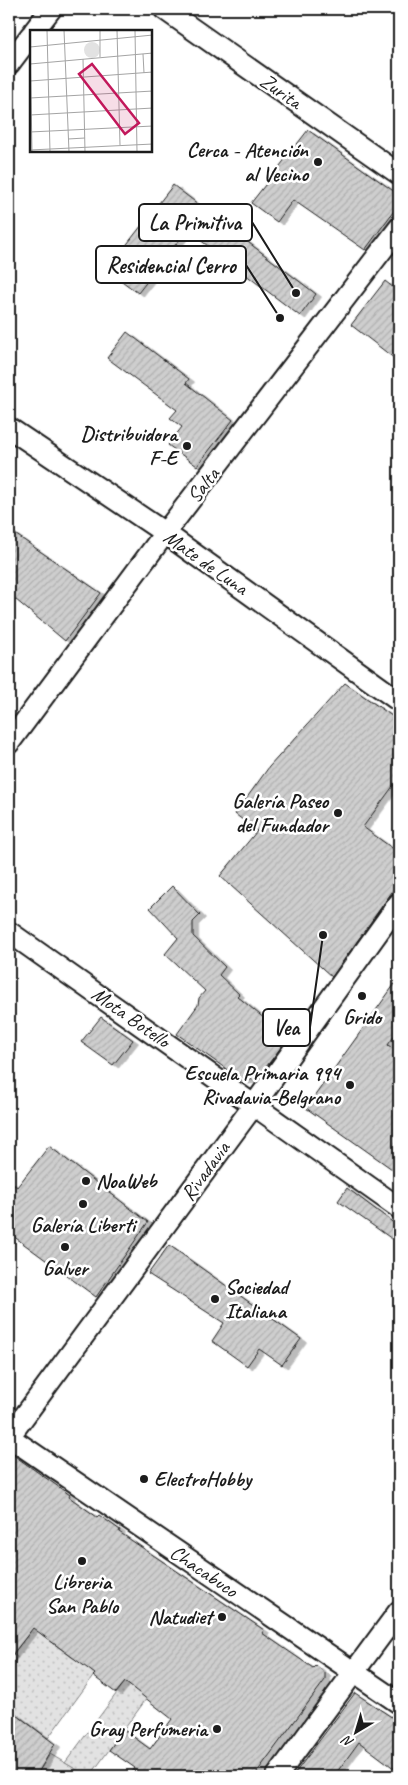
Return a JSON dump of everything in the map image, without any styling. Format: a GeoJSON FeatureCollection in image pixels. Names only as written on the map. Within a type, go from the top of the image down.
{"type":"FeatureCollection","features":[{"type":"Feature","properties":{"kind":"street"},"geometry":{"type":"LineString","coordinates":[[35,30],[51,9]]}},
{"type":"Feature","properties":{"kind":"street","name":"Zurita"},"geometry":{"type":"LineString","coordinates":[[164,9],[399,174]]}},
{"type":"Feature","properties":{"kind":"street"},"geometry":{"type":"LineString","coordinates":[[9,64],[30,36]]}},
{"type":"Feature","properties":{"kind":"street","name":"Salta"},"geometry":{"type":"LineString","coordinates":[[9,743],[165,533],[399,228]]}},
{"type":"Feature","properties":{"kind":"street","name":"Mate de Luna"},"geometry":{"type":"LineString","coordinates":[[9,428],[165,533],[399,701]]}},
{"type":"Feature","properties":{"kind":"street","name":"Rivadavia"},"geometry":{"type":"LineString","coordinates":[[9,1437],[254,1105],[399,903]]}},
{"type":"Feature","properties":{"kind":"street","name":"Mota Botello"},"geometry":{"type":"LineString","coordinates":[[9,932],[399,1208]]}},
{"type":"Feature","properties":{"kind":"street","name":"Chacabuco"},"geometry":{"type":"LineString","coordinates":[[9,1437],[399,1703]]}},
{"type":"Feature","properties":{"kind":"street"},"geometry":{"type":"LineString","coordinates":[[277,1776],[399,1611]]}},
{"type":"Feature","properties":{"kind":"shaded area"},"geometry":{"type":"Polygon","coordinates":[[[32,1622],[41,1634],[73,1658],[108,1656],[48,1738],[9,1709],[9,1668],[17,1657],[13,1654],[31,1631],[28,1628],[32,1622]]]}},
{"type":"Feature","properties":{"kind":"shaded area"},"geometry":{"type":"Polygon","coordinates":[[[125,1682],[147,1698],[90,1776],[87,1776],[65,1763],[125,1682]]]}},
{"type":"Feature","properties":{"kind":"shaded area"},"geometry":{"type":"Polygon","coordinates":[[[50,1754],[87,1776],[36,1776],[50,1754]]]}},
{"type":"Feature","properties":{"kind":"building","name":"Cerca - Atención al Vecino"},"geometry":{"type":"Polygon","coordinates":[[[308,130],[399,195],[399,204],[365,250],[293,200],[277,222],[251,203],[308,130]]]}},
{"type":"Feature","properties":{"kind":"building"},"geometry":{"type":"Polygon","coordinates":[[[173,185],[316,294],[300,316],[187,230],[138,293],[107,270],[173,185]]]}},
{"type":"Feature","properties":{"kind":"building"},"geometry":{"type":"Polygon","coordinates":[[[385,281],[399,292],[399,362],[351,325],[385,281]]]}},
{"type":"Feature","properties":{"kind":"building"},"geometry":{"type":"Polygon","coordinates":[[[127,332],[189,379],[186,383],[233,420],[197,466],[168,445],[182,427],[170,418],[177,410],[107,358],[127,332]]]}},
{"type":"Feature","properties":{"kind":"building"},"geometry":{"type":"Polygon","coordinates":[[[9,530],[101,593],[65,641],[9,594],[9,530]]]}},
{"type":"Feature","properties":{"kind":"building"},"geometry":{"type":"Polygon","coordinates":[[[345,683],[399,721],[399,778],[363,827],[399,853],[399,882],[332,977],[220,876],[257,831],[235,814],[269,767],[345,683]]]}},
{"type":"Feature","properties":{"kind":"building"},"geometry":{"type":"Polygon","coordinates":[[[172,886],[200,915],[193,922],[193,936],[225,967],[219,975],[239,994],[237,996],[288,1038],[257,1079],[243,1081],[177,1034],[198,1005],[199,998],[205,991],[165,954],[178,938],[150,908],[172,886]]]}},
{"type":"Feature","properties":{"kind":"building"},"geometry":{"type":"Polygon","coordinates":[[[399,978],[399,1029],[388,1045],[399,1053],[399,1174],[306,1108],[399,978]]]}},
{"type":"Feature","properties":{"kind":"building"},"geometry":{"type":"Polygon","coordinates":[[[101,1017],[133,1040],[113,1065],[81,1042],[101,1017]]]}},
{"type":"Feature","properties":{"kind":"building"},"geometry":{"type":"Polygon","coordinates":[[[49,1146],[148,1222],[96,1297],[9,1233],[9,1181],[17,1187],[49,1146]]]}},
{"type":"Feature","properties":{"kind":"building"},"geometry":{"type":"Polygon","coordinates":[[[347,1188],[399,1227],[392,1239],[338,1201],[347,1188]]]}},
{"type":"Feature","properties":{"kind":"building","name":"Sociedad Italiana"},"geometry":{"type":"Polygon","coordinates":[[[169,1245],[301,1339],[282,1365],[259,1349],[247,1366],[212,1341],[224,1323],[148,1274],[169,1245]]]}},
{"type":"Feature","properties":{"kind":"building"},"geometry":{"type":"Polygon","coordinates":[[[9,1452],[70,1495],[69,1497],[97,1517],[99,1515],[120,1530],[119,1532],[264,1630],[262,1633],[313,1668],[316,1665],[325,1673],[325,1680],[254,1776],[129,1776],[135,1768],[109,1750],[124,1730],[150,1749],[172,1719],[125,1682],[116,1693],[93,1676],[95,1674],[33,1628],[9,1659],[9,1452]]]}},
{"type":"Feature","properties":{"kind":"building"},"geometry":{"type":"Polygon","coordinates":[[[355,1693],[399,1722],[399,1772],[359,1742],[334,1776],[293,1776],[355,1693]]]}},
{"type":"Feature","properties":{"kind":"building"},"geometry":{"type":"Polygon","coordinates":[[[9,1709],[55,1744],[36,1776],[9,1776],[9,1709]]]}},
{"type":"Feature","properties":{"kind":"place","name":"Cerca - Atención al Vecino"},"geometry":{"type":"Point","coordinates":[318,162]}},
{"type":"Feature","properties":{"kind":"place","name":"La Primitiva"},"geometry":{"type":"Point","coordinates":[296,293]}},
{"type":"Feature","properties":{"kind":"place","name":"Residencial Cerro"},"geometry":{"type":"Point","coordinates":[280,318]}},
{"type":"Feature","properties":{"kind":"place","name":"Distribuidora F-E"},"geometry":{"type":"Point","coordinates":[187,446]}},
{"type":"Feature","properties":{"kind":"place","name":"Galería Paseo del Fundador"},"geometry":{"type":"Point","coordinates":[338,813]}},
{"type":"Feature","properties":{"kind":"place","name":"Vea"},"geometry":{"type":"Point","coordinates":[323,935]}},
{"type":"Feature","properties":{"kind":"place","name":"Grido"},"geometry":{"type":"Point","coordinates":[362,996]}},
{"type":"Feature","properties":{"kind":"place","name":"Escuela Primaria 994 Rivadavia-Belgrano"},"geometry":{"type":"Point","coordinates":[350,1085]}},
{"type":"Feature","properties":{"kind":"place","name":"NoaWeb"},"geometry":{"type":"Point","coordinates":[86,1181]}},
{"type":"Feature","properties":{"kind":"place","name":"Galería Liberti"},"geometry":{"type":"Point","coordinates":[83,1204]}},
{"type":"Feature","properties":{"kind":"place","name":"Galver"},"geometry":{"type":"Point","coordinates":[65,1247]}},
{"type":"Feature","properties":{"kind":"place","name":"Sociedad Italiana"},"geometry":{"type":"Point","coordinates":[215,1299]}},
{"type":"Feature","properties":{"kind":"place","name":"ElectroHobby"},"geometry":{"type":"Point","coordinates":[144,1479]}},
{"type":"Feature","properties":{"kind":"place","name":"Libreria San Pablo"},"geometry":{"type":"Point","coordinates":[82,1561]}},
{"type":"Feature","properties":{"kind":"place","name":"Natudiet"},"geometry":{"type":"Point","coordinates":[222,1617]}},
{"type":"Feature","properties":{"kind":"place","name":"Gray Perfumeria"},"geometry":{"type":"Point","coordinates":[217,1729]}}]}
